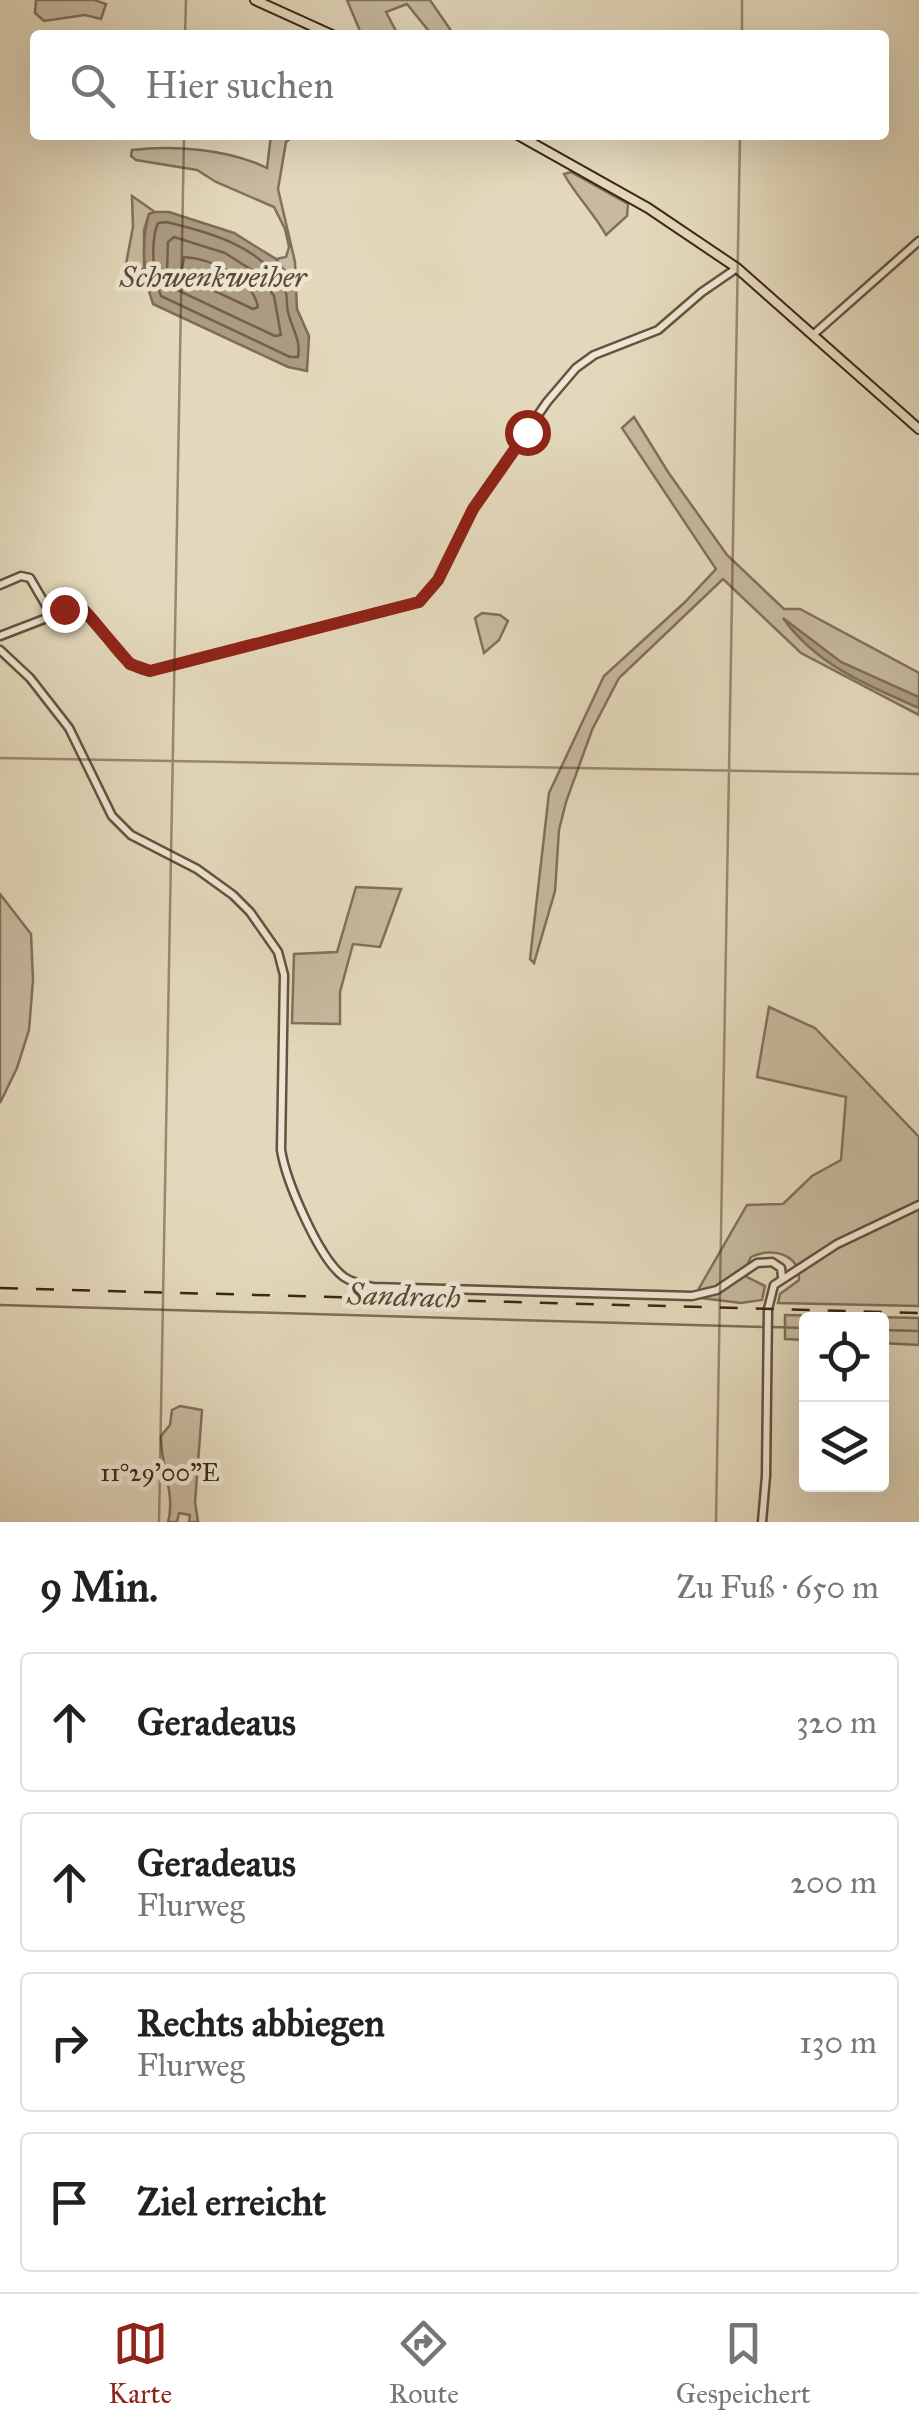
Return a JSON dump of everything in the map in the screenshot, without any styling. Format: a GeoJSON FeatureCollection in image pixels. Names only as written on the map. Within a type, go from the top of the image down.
{"type":"FeatureCollection","features":[{"type":"Feature","properties":{"kind":"main road"},"geometry":{"type":"LineString","coordinates":[[255,0],[271,3],[322,30]]}},
{"type":"Feature","properties":{"kind":"main road"},"geometry":{"type":"LineString","coordinates":[[527,140],[648,208],[736,268],[919,429]]}},
{"type":"Feature","properties":{"kind":"street"},"geometry":{"type":"LineString","coordinates":[[814,334],[919,240]]}},
{"type":"Feature","properties":{"kind":"street"},"geometry":{"type":"LineString","coordinates":[[0,636],[71,607],[83,609],[130,664],[150,671],[419,602],[438,580],[481,496],[547,402],[576,368],[594,355],[658,330],[736,268]]}},
{"type":"Feature","properties":{"kind":"street"},"geometry":{"type":"LineString","coordinates":[[0,585],[21,576],[30,578],[51,614]]}},
{"type":"Feature","properties":{"kind":"street"},"geometry":{"type":"LineString","coordinates":[[0,650],[30,678],[69,728],[102,802],[116,821],[140,840],[197,869],[233,894],[282,958],[284,1168],[317,1238],[341,1275],[356,1284],[373,1287],[692,1296],[716,1290],[757,1263],[772,1262],[780,1268],[782,1277]]}},
{"type":"Feature","properties":{"kind":"street"},"geometry":{"type":"LineString","coordinates":[[762,1522],[768,1316],[774,1285],[837,1244],[919,1205]]}},
{"type":"Feature","properties":{"kind":"shaded area"},"geometry":{"type":"Polygon","coordinates":[[[36,0],[94,0],[106,4],[101,19],[85,15],[44,21],[35,13],[36,0]]]}},
{"type":"Feature","properties":{"kind":"shaded area"},"geometry":{"type":"Polygon","coordinates":[[[347,0],[430,0],[451,30],[428,30],[407,4],[386,12],[395,30],[360,30],[347,0]]]}},
{"type":"Feature","properties":{"kind":"shaded area"},"geometry":{"type":"Polygon","coordinates":[[[270,140],[289,140],[278,189],[295,262],[296,287],[276,259],[286,257],[289,247],[274,207],[197,170],[131,156],[132,150],[183,148],[235,156],[267,168],[270,140]]]}},
{"type":"Feature","properties":{"kind":"shaded area"},"geometry":{"type":"Polygon","coordinates":[[[571,172],[628,204],[627,216],[606,235],[564,174],[571,172]]]}},
{"type":"Feature","properties":{"kind":"shaded area"},"geometry":{"type":"Polygon","coordinates":[[[132,196],[155,212],[149,214],[144,230],[144,270],[126,264],[133,227],[132,196]]]}},
{"type":"Feature","properties":{"kind":"shaded area"},"geometry":{"type":"Polygon","coordinates":[[[634,417],[727,555],[784,609],[800,609],[919,673],[919,715],[801,653],[723,579],[619,678],[592,730],[559,830],[555,891],[534,963],[530,959],[549,793],[604,676],[716,569],[622,428],[634,417]]]}},
{"type":"Feature","properties":{"kind":"shaded area"},"geometry":{"type":"Polygon","coordinates":[[[482,613],[500,615],[508,621],[499,640],[484,653],[475,618],[482,613]]]}},
{"type":"Feature","properties":{"kind":"shaded area"},"geometry":{"type":"Polygon","coordinates":[[[356,887],[401,889],[380,947],[353,944],[340,992],[340,1024],[292,1023],[294,954],[337,952],[356,887]]]}},
{"type":"Feature","properties":{"kind":"shaded area"},"geometry":{"type":"Polygon","coordinates":[[[0,894],[31,934],[33,980],[29,1030],[0,1103],[0,894]]]}},
{"type":"Feature","properties":{"kind":"shaded area"},"geometry":{"type":"Polygon","coordinates":[[[769,1007],[815,1028],[919,1137],[919,1306],[778,1303],[780,1294],[799,1280],[790,1258],[775,1253],[751,1257],[746,1268],[747,1277],[765,1286],[762,1300],[741,1303],[701,1298],[698,1290],[747,1205],[783,1204],[812,1176],[841,1160],[846,1097],[757,1077],[769,1007]]]}},
{"type":"Feature","properties":{"kind":"shaded area"},"geometry":{"type":"Polygon","coordinates":[[[785,1315],[799,1315],[799,1340],[785,1339],[785,1315]]]}},
{"type":"Feature","properties":{"kind":"shaded area"},"geometry":{"type":"Polygon","coordinates":[[[889,1317],[919,1318],[919,1345],[889,1343],[889,1317]]]}},
{"type":"Feature","properties":{"kind":"shaded area"},"geometry":{"type":"Polygon","coordinates":[[[180,1406],[202,1410],[195,1502],[198,1522],[189,1522],[190,1515],[179,1513],[177,1522],[168,1522],[170,1501],[161,1436],[170,1425],[172,1410],[180,1406]]]}},
{"type":"Feature","properties":{"kind":"water","name":"Schwenkweiher"},"geometry":{"type":"Polygon","coordinates":[[[169,212],[234,233],[276,259],[296,287],[297,309],[309,336],[307,371],[288,367],[153,304],[144,247],[149,214],[169,212]]]}},
{"type":"Feature","properties":{"kind":"water"},"geometry":{"type":"Polygon","coordinates":[[[783,618],[841,662],[919,697],[919,708],[827,661],[783,618]]]}},
{"type":"Feature","properties":{"kind":"waterway","name":"Sandrach"},"geometry":{"type":"LineString","coordinates":[[0,1305],[763,1327]]}},
{"type":"Feature","properties":{"kind":"waterway","name":"Sandrach"},"geometry":{"type":"LineString","coordinates":[[771,1327],[799,1328]]}},
{"type":"Feature","properties":{"kind":"waterway","name":"Sandrach"},"geometry":{"type":"LineString","coordinates":[[889,1330],[919,1331]]}},
{"type":"Feature","properties":{"kind":"railway"},"geometry":{"type":"LineString","coordinates":[[0,1288],[919,1313]]}},
{"type":"Feature","properties":{"kind":"route"},"geometry":{"type":"LineString","coordinates":[[64,609],[83,609],[130,664],[150,671],[419,602],[432,590],[473,509],[527,432]]}}]}
